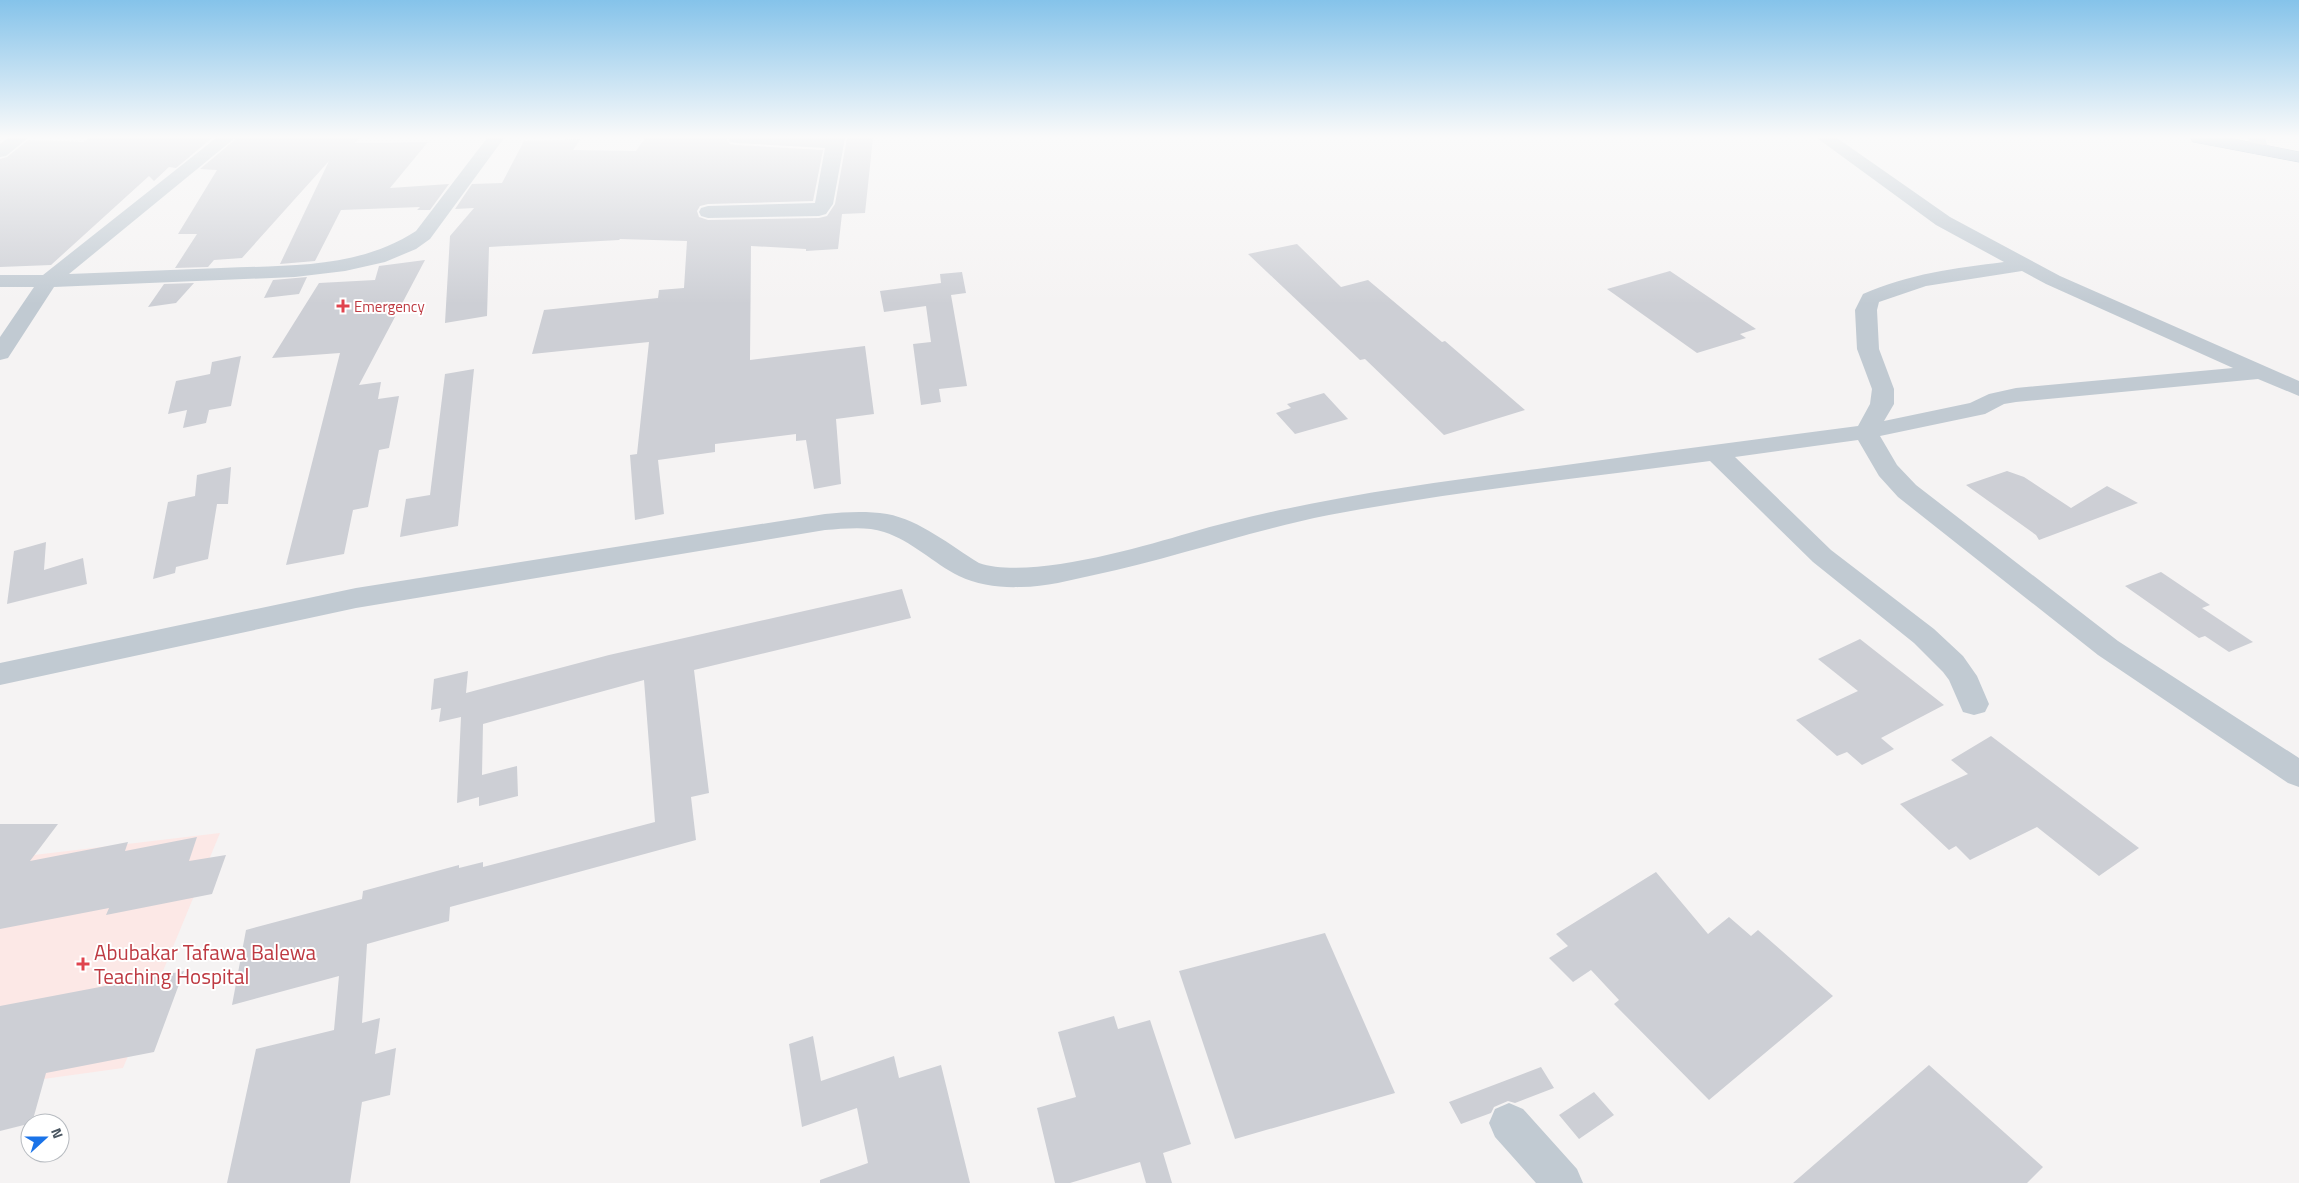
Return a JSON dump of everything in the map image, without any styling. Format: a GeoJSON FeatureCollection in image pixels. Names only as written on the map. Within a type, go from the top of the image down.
{"type":"FeatureCollection","features":[{"type":"Feature","properties":{"kind":"street"},"geometry":{"type":"LineString","coordinates":[[0,353],[48,282],[158,193]]}},
{"type":"Feature","properties":{"kind":"street"},"geometry":{"type":"LineString","coordinates":[[0,281],[48,282],[333,268],[383,257],[412,243],[423,236],[455,193]]}},
{"type":"Feature","properties":{"kind":"street"},"geometry":{"type":"LineString","coordinates":[[708,212],[819,210],[824,204],[826,193]]}},
{"type":"Feature","properties":{"kind":"street"},"geometry":{"type":"LineString","coordinates":[[1904,193],[1943,220],[2078,292],[2299,389]]}},
{"type":"Feature","properties":{"kind":"street"},"geometry":{"type":"LineString","coordinates":[[1866,432],[1882,404],[1883,389],[1868,349],[1866,310],[1870,298],[1885,291],[1907,285],[2025,265]]}},
{"type":"Feature","properties":{"kind":"street"},"geometry":{"type":"LineString","coordinates":[[0,320],[31,307]]}},
{"type":"Feature","properties":{"kind":"street"},"geometry":{"type":"LineString","coordinates":[[0,674],[356,598],[825,522],[856,520],[887,523],[910,533],[969,570],[987,576],[1022,578],[1052,574],[1150,554],[1244,526],[1365,500],[1866,432],[1976,410],[1997,399],[2016,395],[2260,372]]}},
{"type":"Feature","properties":{"kind":"street"},"geometry":{"type":"LineString","coordinates":[[1866,432],[1883,466],[1891,477],[1907,491],[2108,648],[2299,774]]}},
{"type":"Feature","properties":{"kind":"street"},"geometry":{"type":"LineString","coordinates":[[1716,453],[1822,556],[1924,636],[1953,664],[1962,676],[1974,704]]}},
{"type":"Feature","properties":{"kind":"street"},"geometry":{"type":"LineString","coordinates":[[1509,1123],[1563,1183]]}},
{"type":"Feature","properties":{"kind":"shaded area","name":"Abubakar Tafawa Balewa Teaching Hospital"},"geometry":{"type":"Polygon","coordinates":[[[220,833],[123,1068],[0,1085],[0,859],[220,833]]]}},
{"type":"Feature","properties":{"kind":"building"},"geometry":{"type":"Polygon","coordinates":[[[0,193],[130,193],[51,265],[0,267],[0,193]]]}},
{"type":"Feature","properties":{"kind":"building"},"geometry":{"type":"Polygon","coordinates":[[[203,193],[300,193],[242,258],[214,260],[208,267],[175,268],[197,234],[178,234],[203,193]]]}},
{"type":"Feature","properties":{"kind":"building"},"geometry":{"type":"Polygon","coordinates":[[[314,193],[442,193],[430,210],[417,210],[420,207],[341,210],[315,261],[280,264],[314,193]]]}},
{"type":"Feature","properties":{"kind":"building"},"geometry":{"type":"Polygon","coordinates":[[[466,193],[815,193],[813,201],[708,204],[700,206],[697,211],[699,217],[708,220],[819,218],[827,216],[835,204],[837,193],[867,193],[865,213],[842,214],[838,249],[806,251],[806,249],[751,246],[750,360],[865,346],[874,414],[836,419],[841,484],[814,489],[806,440],[796,441],[796,434],[715,444],[715,452],[658,460],[664,514],[635,520],[630,455],[637,454],[649,342],[532,354],[544,310],[658,298],[659,290],[684,288],[687,241],[620,239],[489,247],[487,316],[445,323],[450,236],[474,208],[455,209],[466,193]]]}},
{"type":"Feature","properties":{"kind":"building"},"geometry":{"type":"Polygon","coordinates":[[[1297,244],[1341,287],[1368,280],[1442,342],[1445,341],[1525,410],[1444,435],[1365,359],[1360,360],[1248,254],[1297,244]]]}},
{"type":"Feature","properties":{"kind":"building"},"geometry":{"type":"Polygon","coordinates":[[[425,260],[359,385],[381,382],[378,399],[399,396],[389,448],[379,450],[368,507],[353,510],[344,554],[286,565],[340,353],[272,358],[319,283],[375,280],[379,266],[425,260]]]}},
{"type":"Feature","properties":{"kind":"building"},"geometry":{"type":"Polygon","coordinates":[[[1670,271],[1756,329],[1740,334],[1746,338],[1697,353],[1607,289],[1670,271]]]}},
{"type":"Feature","properties":{"kind":"building"},"geometry":{"type":"Polygon","coordinates":[[[962,272],[966,293],[951,295],[967,386],[939,389],[941,402],[921,405],[913,344],[931,342],[926,306],[884,312],[880,291],[941,283],[940,274],[962,272]]]}},
{"type":"Feature","properties":{"kind":"building"},"geometry":{"type":"Polygon","coordinates":[[[307,277],[299,294],[264,298],[273,280],[307,277]]]}},
{"type":"Feature","properties":{"kind":"building"},"geometry":{"type":"Polygon","coordinates":[[[194,283],[176,303],[148,307],[164,284],[194,283]]]}},
{"type":"Feature","properties":{"kind":"building"},"geometry":{"type":"Polygon","coordinates":[[[241,356],[231,406],[209,410],[206,423],[183,428],[187,410],[168,414],[176,381],[210,374],[212,362],[241,356]]]}},
{"type":"Feature","properties":{"kind":"building"},"geometry":{"type":"Polygon","coordinates":[[[474,369],[458,526],[400,537],[406,499],[430,495],[445,374],[474,369]]]}},
{"type":"Feature","properties":{"kind":"building"},"geometry":{"type":"Polygon","coordinates":[[[1324,393],[1348,419],[1295,434],[1276,413],[1291,408],[1287,404],[1324,393]]]}},
{"type":"Feature","properties":{"kind":"building"},"geometry":{"type":"Polygon","coordinates":[[[231,467],[228,504],[217,504],[208,559],[176,567],[175,573],[153,579],[168,502],[195,496],[197,475],[231,467]]]}},
{"type":"Feature","properties":{"kind":"building"},"geometry":{"type":"Polygon","coordinates":[[[2007,471],[2024,477],[2071,508],[2107,486],[2138,503],[2039,540],[2036,535],[1966,485],[2007,471]]]}},
{"type":"Feature","properties":{"kind":"building"},"geometry":{"type":"Polygon","coordinates":[[[46,542],[44,570],[83,558],[87,584],[7,604],[14,551],[46,542]]]}},
{"type":"Feature","properties":{"kind":"building"},"geometry":{"type":"Polygon","coordinates":[[[2161,572],[2210,605],[2202,608],[2253,642],[2229,652],[2205,636],[2199,638],[2125,586],[2161,572]]]}},
{"type":"Feature","properties":{"kind":"building"},"geometry":{"type":"Polygon","coordinates":[[[902,589],[911,618],[694,670],[709,793],[691,797],[696,840],[450,907],[449,921],[367,944],[362,1023],[380,1018],[375,1054],[396,1048],[390,1095],[362,1102],[350,1183],[227,1183],[256,1049],[334,1030],[339,976],[232,1005],[246,930],[362,899],[363,891],[459,865],[459,868],[483,862],[483,867],[655,822],[644,680],[483,724],[482,775],[517,766],[518,796],[479,806],[479,797],[457,803],[461,717],[439,722],[441,708],[431,710],[434,679],[468,671],[466,693],[609,655],[902,589]]]}},
{"type":"Feature","properties":{"kind":"building"},"geometry":{"type":"Polygon","coordinates":[[[1860,639],[1944,705],[1881,738],[1894,749],[1862,765],[1847,752],[1837,756],[1796,720],[1858,691],[1818,659],[1860,639]]]}},
{"type":"Feature","properties":{"kind":"building"},"geometry":{"type":"Polygon","coordinates":[[[1991,736],[2139,848],[2099,876],[2037,827],[1970,860],[1956,846],[1949,850],[1900,804],[1968,774],[1951,760],[1991,736]]]}},
{"type":"Feature","properties":{"kind":"building"},"geometry":{"type":"Polygon","coordinates":[[[0,824],[58,824],[30,861],[128,842],[125,851],[197,837],[189,861],[226,855],[212,894],[106,915],[109,908],[0,929],[0,824]]]}},
{"type":"Feature","properties":{"kind":"building"},"geometry":{"type":"Polygon","coordinates":[[[1656,872],[1708,934],[1729,917],[1751,936],[1758,930],[1833,996],[1709,1100],[1614,1004],[1619,1000],[1591,970],[1573,982],[1549,958],[1568,946],[1556,934],[1656,872]]]}},
{"type":"Feature","properties":{"kind":"building"},"geometry":{"type":"Polygon","coordinates":[[[1325,933],[1395,1093],[1235,1139],[1179,971],[1325,933]]]}},
{"type":"Feature","properties":{"kind":"building"},"geometry":{"type":"Polygon","coordinates":[[[184,971],[154,1052],[46,1073],[35,1113],[20,1113],[20,1126],[0,1131],[0,1006],[184,971]]]}},
{"type":"Feature","properties":{"kind":"building"},"geometry":{"type":"Polygon","coordinates":[[[1114,1016],[1118,1029],[1150,1020],[1191,1144],[1163,1153],[1172,1183],[1146,1183],[1140,1162],[1070,1183],[1055,1183],[1037,1108],[1076,1097],[1058,1032],[1114,1016]]]}},
{"type":"Feature","properties":{"kind":"building"},"geometry":{"type":"Polygon","coordinates":[[[813,1036],[821,1081],[894,1056],[899,1078],[941,1065],[970,1183],[820,1183],[820,1180],[868,1163],[857,1108],[802,1127],[789,1044],[813,1036]]]}},
{"type":"Feature","properties":{"kind":"building"},"geometry":{"type":"Polygon","coordinates":[[[1929,1065],[2043,1167],[2027,1183],[1793,1183],[1929,1065]]]}},
{"type":"Feature","properties":{"kind":"building"},"geometry":{"type":"Polygon","coordinates":[[[1541,1067],[1554,1088],[1515,1103],[1508,1101],[1494,1107],[1491,1113],[1461,1124],[1449,1102],[1541,1067]]]}},
{"type":"Feature","properties":{"kind":"building"},"geometry":{"type":"Polygon","coordinates":[[[1594,1092],[1614,1115],[1579,1139],[1559,1115],[1594,1092]]]}},
{"type":"Feature","properties":{"kind":"place","name":"Emergency"},"geometry":{"type":"Point","coordinates":[343,306]}},
{"type":"Feature","properties":{"kind":"place","name":"Abubakar Tafawa Balewa Teaching Hospital"},"geometry":{"type":"Point","coordinates":[83,964]}}]}
